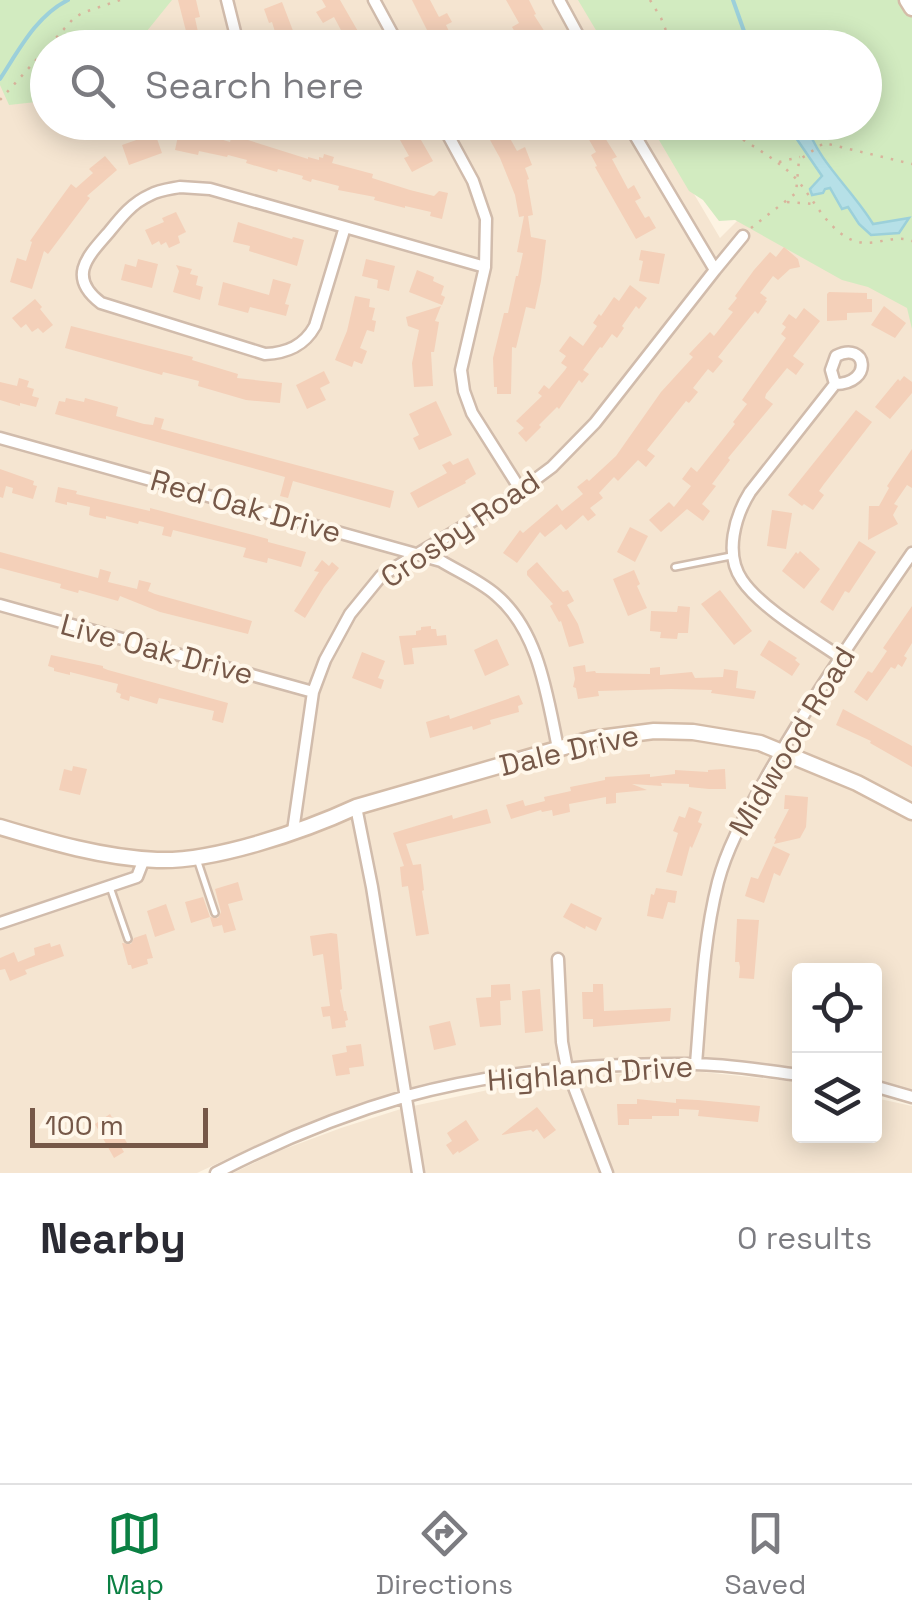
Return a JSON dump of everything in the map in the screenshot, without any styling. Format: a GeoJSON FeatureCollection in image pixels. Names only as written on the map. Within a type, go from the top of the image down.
{"type":"FeatureCollection","features":[{"type":"Feature","properties":{"kind":"street"},"geometry":{"type":"LineString","coordinates":[[227,0],[234,30]]}},
{"type":"Feature","properties":{"kind":"street"},"geometry":{"type":"LineString","coordinates":[[374,0],[390,30]]}},
{"type":"Feature","properties":{"kind":"street"},"geometry":{"type":"LineString","coordinates":[[559,0],[576,30]]}},
{"type":"Feature","properties":{"kind":"street"},"geometry":{"type":"LineString","coordinates":[[907,0],[912,8]]}},
{"type":"Feature","properties":{"kind":"street"},"geometry":{"type":"LineString","coordinates":[[451,140],[473,182],[486,219],[485,267],[461,370],[464,391],[472,413],[520,490]]}},
{"type":"Feature","properties":{"kind":"street"},"geometry":{"type":"LineString","coordinates":[[638,140],[715,270]]}},
{"type":"Feature","properties":{"kind":"street"},"geometry":{"type":"LineString","coordinates":[[345,227],[316,326],[310,336],[285,353],[265,354],[101,304],[89,294],[84,280],[88,256],[131,206],[152,194],[180,186],[210,189],[345,227],[485,267]]}},
{"type":"Feature","properties":{"kind":"street","name":"Crosby Road"},"geometry":{"type":"LineString","coordinates":[[293,831],[313,692],[350,614],[382,576],[510,499],[552,467],[595,423],[743,236]]}},
{"type":"Feature","properties":{"kind":"street"},"geometry":{"type":"LineString","coordinates":[[835,384],[740,508],[733,535],[740,578],[790,622],[840,657]]}},
{"type":"Feature","properties":{"kind":"street","name":"Red Oak Drive"},"geometry":{"type":"LineString","coordinates":[[0,438],[441,561],[499,597],[516,619],[539,662],[558,748]]}},
{"type":"Feature","properties":{"kind":"street","name":"Midwood Road"},"geometry":{"type":"LineString","coordinates":[[696,1064],[707,933],[730,846],[781,751],[912,554]]}},
{"type":"Feature","properties":{"kind":"street","name":"Live Oak Drive"},"geometry":{"type":"LineString","coordinates":[[0,606],[313,692]]}},
{"type":"Feature","properties":{"kind":"street","name":"Dale Drive"},"geometry":{"type":"LineString","coordinates":[[0,827],[119,857],[196,858],[311,826],[314,818],[337,816],[356,807],[558,748],[654,731],[760,743],[857,782],[912,812]]}},
{"type":"Feature","properties":{"kind":"street"},"geometry":{"type":"LineString","coordinates":[[356,807],[418,1173]]}},
{"type":"Feature","properties":{"kind":"street"},"geometry":{"type":"LineString","coordinates":[[0,923],[136,877],[144,859]]}},
{"type":"Feature","properties":{"kind":"street"},"geometry":{"type":"LineString","coordinates":[[558,960],[567,1069],[607,1173]]}},
{"type":"Feature","properties":{"kind":"street","name":"Highland Drive"},"geometry":{"type":"LineString","coordinates":[[216,1173],[287,1140],[406,1096],[492,1078],[567,1069],[696,1064],[792,1074]]}},
{"type":"Feature","properties":{"kind":"street"},"geometry":{"type":"LineString","coordinates":[[882,1088],[912,1097]]}},
{"type":"Feature","properties":{"kind":"lane"},"geometry":{"type":"LineString","coordinates":[[675,567],[734,556]]}},
{"type":"Feature","properties":{"kind":"lane"},"geometry":{"type":"LineString","coordinates":[[196,858],[215,913]]}},
{"type":"Feature","properties":{"kind":"lane"},"geometry":{"type":"LineString","coordinates":[[110,887],[128,939]]}},
{"type":"Feature","properties":{"kind":"path"},"geometry":{"type":"LineString","coordinates":[[63,30],[82,13],[120,0]]}},
{"type":"Feature","properties":{"kind":"path"},"geometry":{"type":"LineString","coordinates":[[650,0],[666,30]]}},
{"type":"Feature","properties":{"kind":"path"},"geometry":{"type":"LineString","coordinates":[[0,100],[30,67]]}},
{"type":"Feature","properties":{"kind":"path"},"geometry":{"type":"LineString","coordinates":[[743,140],[797,180],[833,225],[859,242],[900,238],[912,241]]}},
{"type":"Feature","properties":{"kind":"path"},"geometry":{"type":"LineString","coordinates":[[776,163],[802,157],[821,144],[830,143],[912,164]]}},
{"type":"Feature","properties":{"kind":"path"},"geometry":{"type":"LineString","coordinates":[[743,236],[797,191],[802,157]]}},
{"type":"Feature","properties":{"kind":"path"},"geometry":{"type":"LineString","coordinates":[[786,202],[815,205]]}},
{"type":"Feature","properties":{"kind":"shaded area"},"geometry":{"type":"Polygon","coordinates":[[[0,0],[579,0],[597,30],[30,30],[30,140],[662,140],[720,238],[739,219],[912,289],[912,1090],[882,1081],[882,963],[792,963],[792,1067],[684,1057],[555,1064],[394,1094],[263,1142],[197,1173],[0,1173],[0,0]]]}},
{"type":"Feature","properties":{"kind":"shaded area"},"geometry":{"type":"Polygon","coordinates":[[[683,1070],[792,1081],[792,1143],[882,1143],[882,1100],[912,1106],[912,1173],[233,1173],[279,1151],[404,1108],[544,1078],[683,1070]]]}},
{"type":"Feature","properties":{"kind":"green space"},"geometry":{"type":"Polygon","coordinates":[[[0,0],[172,0],[148,30],[30,30],[30,103],[9,105],[0,85],[0,0]]]}},
{"type":"Feature","properties":{"kind":"green space"},"geometry":{"type":"Polygon","coordinates":[[[578,0],[912,0],[912,329],[907,308],[868,287],[842,280],[735,220],[719,221],[703,200],[689,191],[659,140],[882,140],[882,30],[596,30],[578,0]]]}},
{"type":"Feature","properties":{"kind":"water"},"geometry":{"type":"Polygon","coordinates":[[[797,140],[813,140],[873,224],[909,218],[899,233],[871,235],[848,207],[842,209],[830,188],[812,195],[810,189],[822,176],[797,140]]]}},
{"type":"Feature","properties":{"kind":"building"},"geometry":{"type":"Polygon","coordinates":[[[178,0],[196,0],[200,17],[195,18],[198,30],[186,30],[178,0]]]}},
{"type":"Feature","properties":{"kind":"building"},"geometry":{"type":"Polygon","coordinates":[[[322,0],[340,0],[357,30],[341,30],[334,17],[323,23],[316,12],[326,7],[322,0]]]}},
{"type":"Feature","properties":{"kind":"building"},"geometry":{"type":"Polygon","coordinates":[[[412,0],[430,0],[439,17],[447,13],[452,22],[446,25],[448,30],[427,30],[412,0]]]}},
{"type":"Feature","properties":{"kind":"building"},"geometry":{"type":"Polygon","coordinates":[[[506,0],[529,0],[544,30],[514,30],[512,27],[519,23],[506,0]]]}},
{"type":"Feature","properties":{"kind":"building"},"geometry":{"type":"Polygon","coordinates":[[[282,2],[293,30],[274,30],[264,9],[282,2]]]}},
{"type":"Feature","properties":{"kind":"building"},"geometry":{"type":"Polygon","coordinates":[[[157,140],[162,153],[129,165],[122,145],[157,140]]]}},
{"type":"Feature","properties":{"kind":"building"},"geometry":{"type":"Polygon","coordinates":[[[177,140],[248,140],[308,159],[319,160],[324,154],[334,157],[332,163],[373,174],[372,178],[410,190],[434,196],[439,191],[448,193],[442,219],[430,216],[431,212],[338,190],[339,186],[312,179],[311,182],[303,176],[278,169],[277,172],[228,155],[175,150],[177,140]]]}},
{"type":"Feature","properties":{"kind":"building"},"geometry":{"type":"Polygon","coordinates":[[[400,140],[421,140],[433,161],[412,172],[404,158],[409,156],[400,140]]]}},
{"type":"Feature","properties":{"kind":"building"},"geometry":{"type":"Polygon","coordinates":[[[490,140],[511,140],[517,151],[525,147],[532,165],[525,168],[533,215],[528,216],[531,237],[546,240],[535,309],[526,307],[516,348],[512,347],[511,394],[497,394],[493,358],[518,276],[523,253],[517,252],[524,216],[519,217],[500,158],[490,140]]]}},
{"type":"Feature","properties":{"kind":"building"},"geometry":{"type":"Polygon","coordinates":[[[589,140],[606,140],[628,189],[634,185],[641,198],[635,201],[656,228],[636,239],[595,167],[591,155],[596,152],[589,140]]]}},
{"type":"Feature","properties":{"kind":"building"},"geometry":{"type":"Polygon","coordinates":[[[105,156],[117,170],[87,196],[90,198],[48,254],[44,251],[32,289],[10,282],[17,258],[26,261],[30,241],[71,184],[76,188],[93,173],[89,169],[105,156]]]}},
{"type":"Feature","properties":{"kind":"building"},"geometry":{"type":"Polygon","coordinates":[[[176,212],[186,232],[178,236],[180,243],[169,248],[166,242],[152,245],[145,230],[176,212]]]}},
{"type":"Feature","properties":{"kind":"building"},"geometry":{"type":"Polygon","coordinates":[[[238,222],[304,240],[297,266],[233,242],[238,222]]]}},
{"type":"Feature","properties":{"kind":"building"},"geometry":{"type":"Polygon","coordinates":[[[784,247],[798,259],[800,267],[790,269],[778,280],[773,276],[760,293],[767,301],[718,357],[723,361],[713,373],[708,369],[693,388],[698,392],[689,403],[686,401],[647,450],[655,456],[646,467],[638,460],[618,481],[614,477],[599,493],[603,498],[590,508],[596,515],[588,521],[583,515],[566,530],[561,524],[545,537],[540,532],[517,563],[503,553],[520,530],[523,533],[557,504],[562,511],[583,494],[577,487],[616,456],[661,392],[693,357],[689,354],[710,332],[714,336],[733,312],[728,309],[754,270],[770,252],[776,257],[784,247]]]}},
{"type":"Feature","properties":{"kind":"building"},"geometry":{"type":"Polygon","coordinates":[[[641,250],[665,254],[659,284],[639,281],[641,250]]]}},
{"type":"Feature","properties":{"kind":"building"},"geometry":{"type":"Polygon","coordinates":[[[138,259],[158,264],[152,288],[121,280],[125,264],[136,267],[138,259]]]}},
{"type":"Feature","properties":{"kind":"building"},"geometry":{"type":"Polygon","coordinates":[[[366,259],[395,266],[389,291],[377,288],[378,280],[362,276],[366,259]]]}},
{"type":"Feature","properties":{"kind":"building"},"geometry":{"type":"Polygon","coordinates":[[[176,265],[192,269],[190,274],[198,276],[196,285],[203,287],[200,300],[173,292],[179,271],[176,265]]]}},
{"type":"Feature","properties":{"kind":"building"},"geometry":{"type":"Polygon","coordinates":[[[417,270],[444,286],[442,305],[409,292],[417,270]]]}},
{"type":"Feature","properties":{"kind":"building"},"geometry":{"type":"Polygon","coordinates":[[[273,279],[291,284],[286,316],[250,307],[248,313],[218,305],[223,282],[269,295],[273,279]]]}},
{"type":"Feature","properties":{"kind":"building"},"geometry":{"type":"Polygon","coordinates":[[[630,285],[647,298],[639,309],[636,306],[617,338],[612,334],[600,347],[583,370],[589,374],[582,383],[579,380],[559,409],[526,442],[518,433],[524,428],[516,421],[542,396],[538,393],[544,385],[549,389],[567,367],[561,363],[566,356],[559,351],[570,336],[583,346],[597,326],[593,323],[599,314],[614,297],[619,301],[630,285]]]}},
{"type":"Feature","properties":{"kind":"building"},"geometry":{"type":"Polygon","coordinates":[[[829,292],[867,293],[867,299],[872,299],[872,312],[847,313],[847,320],[827,321],[829,292]]]}},
{"type":"Feature","properties":{"kind":"building"},"geometry":{"type":"Polygon","coordinates":[[[355,296],[370,299],[369,307],[375,308],[372,320],[376,321],[374,332],[367,330],[360,348],[367,351],[362,364],[354,361],[352,367],[335,360],[355,296]]]}},
{"type":"Feature","properties":{"kind":"building"},"geometry":{"type":"Polygon","coordinates":[[[35,299],[53,325],[43,333],[38,328],[32,332],[26,324],[21,328],[12,318],[35,299]]]}},
{"type":"Feature","properties":{"kind":"building"},"geometry":{"type":"Polygon","coordinates":[[[441,306],[431,352],[433,386],[414,387],[412,363],[419,330],[408,326],[406,317],[441,306]]]}},
{"type":"Feature","properties":{"kind":"building"},"geometry":{"type":"Polygon","coordinates":[[[884,306],[906,323],[895,338],[871,325],[884,306]]]}},
{"type":"Feature","properties":{"kind":"building"},"geometry":{"type":"Polygon","coordinates":[[[804,308],[820,321],[793,356],[804,364],[796,375],[787,368],[766,394],[765,398],[773,404],[728,458],[712,484],[716,486],[702,504],[710,511],[703,521],[687,509],[661,532],[649,520],[669,502],[674,507],[691,486],[682,479],[691,467],[697,472],[735,424],[747,404],[742,400],[786,338],[781,334],[786,327],[782,324],[789,314],[796,319],[804,308]]]}},
{"type":"Feature","properties":{"kind":"building"},"geometry":{"type":"Polygon","coordinates":[[[71,326],[193,357],[192,360],[238,374],[237,378],[282,383],[280,403],[246,400],[198,386],[199,381],[163,372],[162,375],[65,348],[71,326]]]}},
{"type":"Feature","properties":{"kind":"building"},"geometry":{"type":"Polygon","coordinates":[[[324,371],[330,383],[320,388],[326,400],[307,409],[296,385],[324,371]]]}},
{"type":"Feature","properties":{"kind":"building"},"geometry":{"type":"Polygon","coordinates":[[[904,376],[912,382],[912,393],[890,419],[875,407],[904,376]]]}},
{"type":"Feature","properties":{"kind":"building"},"geometry":{"type":"Polygon","coordinates":[[[19,378],[29,381],[27,387],[34,389],[32,396],[39,398],[36,407],[0,400],[0,382],[17,386],[19,378]]]}},
{"type":"Feature","properties":{"kind":"building"},"geometry":{"type":"Polygon","coordinates":[[[66,398],[84,402],[85,398],[118,407],[116,416],[144,424],[153,425],[155,417],[164,419],[161,429],[394,491],[390,508],[293,481],[288,498],[280,496],[285,477],[55,414],[59,401],[65,402],[66,398]]]}},
{"type":"Feature","properties":{"kind":"building"},"geometry":{"type":"Polygon","coordinates":[[[436,401],[452,435],[419,450],[413,438],[419,435],[409,414],[436,401]]]}},
{"type":"Feature","properties":{"kind":"building"},"geometry":{"type":"Polygon","coordinates":[[[856,410],[872,422],[819,491],[824,495],[813,510],[802,506],[788,495],[856,410]]]}},
{"type":"Feature","properties":{"kind":"building"},"geometry":{"type":"Polygon","coordinates":[[[912,449],[912,488],[907,485],[894,504],[898,506],[893,515],[898,524],[868,540],[869,506],[879,506],[887,486],[912,449]]]}},
{"type":"Feature","properties":{"kind":"building"},"geometry":{"type":"Polygon","coordinates":[[[468,458],[476,474],[418,508],[410,493],[447,473],[442,465],[468,458]]]}},
{"type":"Feature","properties":{"kind":"building"},"geometry":{"type":"Polygon","coordinates":[[[0,469],[34,481],[37,486],[33,499],[12,493],[13,488],[6,486],[3,498],[0,497],[0,469]]]}},
{"type":"Feature","properties":{"kind":"building"},"geometry":{"type":"Polygon","coordinates":[[[58,487],[150,508],[306,552],[301,567],[268,558],[267,563],[243,557],[246,548],[173,530],[171,537],[162,535],[164,527],[89,515],[90,507],[55,502],[58,487]]]}},
{"type":"Feature","properties":{"kind":"building"},"geometry":{"type":"Polygon","coordinates":[[[772,510],[792,513],[786,549],[767,546],[772,510]]]}},
{"type":"Feature","properties":{"kind":"building"},"geometry":{"type":"Polygon","coordinates":[[[630,527],[648,536],[635,562],[617,552],[630,527]]]}},
{"type":"Feature","properties":{"kind":"building"},"geometry":{"type":"Polygon","coordinates":[[[859,541],[876,552],[833,611],[820,602],[859,541]]]}},
{"type":"Feature","properties":{"kind":"building"},"geometry":{"type":"Polygon","coordinates":[[[800,551],[820,569],[804,589],[782,571],[800,551]]]}},
{"type":"Feature","properties":{"kind":"building"},"geometry":{"type":"Polygon","coordinates":[[[0,552],[98,578],[100,569],[111,572],[108,582],[137,589],[139,580],[151,583],[148,591],[155,594],[252,621],[248,634],[160,612],[120,596],[118,601],[79,590],[78,593],[60,588],[61,584],[0,568],[0,552]]]}},
{"type":"Feature","properties":{"kind":"building"},"geometry":{"type":"Polygon","coordinates":[[[322,560],[339,568],[305,618],[294,611],[319,572],[314,571],[322,560]]]}},
{"type":"Feature","properties":{"kind":"building"},"geometry":{"type":"Polygon","coordinates":[[[537,562],[563,592],[568,590],[574,601],[567,605],[584,643],[569,647],[561,621],[550,606],[553,604],[527,575],[537,562]]]}},
{"type":"Feature","properties":{"kind":"building"},"geometry":{"type":"Polygon","coordinates":[[[634,570],[647,608],[628,616],[613,579],[634,570]]]}},
{"type":"Feature","properties":{"kind":"building"},"geometry":{"type":"Polygon","coordinates":[[[720,590],[752,631],[734,645],[701,604],[720,590]]]}},
{"type":"Feature","properties":{"kind":"building"},"geometry":{"type":"Polygon","coordinates":[[[678,606],[690,607],[688,633],[678,633],[677,639],[660,638],[661,632],[650,631],[651,611],[677,612],[678,606]]]}},
{"type":"Feature","properties":{"kind":"building"},"geometry":{"type":"Polygon","coordinates":[[[912,606],[912,643],[904,656],[907,658],[902,667],[891,667],[867,701],[854,692],[887,651],[883,648],[912,606]]]}},
{"type":"Feature","properties":{"kind":"building"},"geometry":{"type":"Polygon","coordinates":[[[431,626],[437,636],[446,635],[447,645],[412,648],[414,664],[404,665],[399,636],[416,635],[421,627],[431,626]]]}},
{"type":"Feature","properties":{"kind":"building"},"geometry":{"type":"Polygon","coordinates":[[[497,639],[509,665],[485,676],[474,650],[497,639]]]}},
{"type":"Feature","properties":{"kind":"building"},"geometry":{"type":"Polygon","coordinates":[[[769,640],[797,658],[800,664],[792,676],[760,655],[769,640]]]}},
{"type":"Feature","properties":{"kind":"building"},"geometry":{"type":"Polygon","coordinates":[[[362,652],[385,661],[378,678],[384,680],[381,689],[352,678],[362,652]]]}},
{"type":"Feature","properties":{"kind":"building"},"geometry":{"type":"Polygon","coordinates":[[[51,655],[228,703],[223,723],[212,720],[214,711],[159,698],[157,704],[130,696],[129,701],[120,698],[121,694],[116,692],[118,684],[54,671],[48,666],[51,655]]]}},
{"type":"Feature","properties":{"kind":"building"},"geometry":{"type":"Polygon","coordinates":[[[585,665],[586,672],[650,674],[650,668],[660,667],[660,675],[692,672],[695,678],[723,677],[724,669],[738,671],[736,688],[756,691],[754,699],[711,693],[712,690],[671,689],[598,691],[599,696],[578,699],[573,687],[573,667],[585,665]]]}},
{"type":"Feature","properties":{"kind":"building"},"geometry":{"type":"Polygon","coordinates":[[[519,695],[523,704],[518,706],[519,712],[490,720],[491,724],[473,730],[472,726],[430,738],[426,722],[449,715],[450,719],[519,695]]]}},
{"type":"Feature","properties":{"kind":"building"},"geometry":{"type":"Polygon","coordinates":[[[843,709],[912,746],[912,767],[836,725],[843,709]]]}},
{"type":"Feature","properties":{"kind":"building"},"geometry":{"type":"Polygon","coordinates":[[[73,766],[87,769],[80,795],[59,790],[64,769],[72,771],[73,766]]]}},
{"type":"Feature","properties":{"kind":"building"},"geometry":{"type":"Polygon","coordinates":[[[725,769],[726,789],[689,784],[632,784],[647,790],[616,793],[616,803],[606,804],[606,797],[569,804],[570,812],[553,816],[552,810],[541,810],[511,819],[506,805],[523,800],[525,806],[545,801],[544,797],[605,777],[725,769]]]}},
{"type":"Feature","properties":{"kind":"building"},"geometry":{"type":"Polygon","coordinates":[[[785,795],[808,797],[806,827],[800,838],[774,844],[789,809],[784,809],[785,795]]]}},
{"type":"Feature","properties":{"kind":"building"},"geometry":{"type":"Polygon","coordinates":[[[689,807],[702,812],[698,822],[702,824],[690,846],[682,876],[666,872],[678,833],[673,831],[679,816],[685,818],[689,807]]]}},
{"type":"Feature","properties":{"kind":"building"},"geometry":{"type":"Polygon","coordinates":[[[487,809],[491,823],[406,844],[413,865],[421,864],[429,934],[416,936],[408,886],[402,887],[400,867],[404,866],[393,833],[487,809]]]}},
{"type":"Feature","properties":{"kind":"building"},"geometry":{"type":"Polygon","coordinates":[[[773,846],[790,854],[780,876],[774,873],[764,903],[745,896],[751,877],[758,879],[773,846]]]}},
{"type":"Feature","properties":{"kind":"building"},"geometry":{"type":"Polygon","coordinates":[[[238,882],[243,900],[228,904],[236,930],[224,933],[222,925],[213,927],[210,917],[218,918],[221,912],[215,889],[238,882]]]}},
{"type":"Feature","properties":{"kind":"building"},"geometry":{"type":"Polygon","coordinates":[[[656,888],[677,891],[675,903],[668,902],[663,919],[647,916],[656,888]]]}},
{"type":"Feature","properties":{"kind":"building"},"geometry":{"type":"Polygon","coordinates":[[[203,897],[210,917],[191,923],[185,902],[203,897]]]}},
{"type":"Feature","properties":{"kind":"building"},"geometry":{"type":"Polygon","coordinates":[[[571,903],[602,918],[596,931],[563,917],[571,903]]]}},
{"type":"Feature","properties":{"kind":"building"},"geometry":{"type":"Polygon","coordinates":[[[166,904],[175,930],[155,937],[147,911],[166,904]]]}},
{"type":"Feature","properties":{"kind":"building"},"geometry":{"type":"Polygon","coordinates":[[[737,919],[759,920],[754,979],[739,978],[739,962],[735,962],[737,919]]]}},
{"type":"Feature","properties":{"kind":"building"},"geometry":{"type":"Polygon","coordinates":[[[146,934],[153,958],[132,969],[122,943],[131,944],[134,938],[146,934]]]}},
{"type":"Feature","properties":{"kind":"building"},"geometry":{"type":"Polygon","coordinates":[[[337,934],[340,990],[348,1020],[346,1027],[332,1029],[330,1016],[323,1017],[321,1007],[330,1006],[323,954],[313,956],[310,936],[337,934]]]}},
{"type":"Feature","properties":{"kind":"building"},"geometry":{"type":"Polygon","coordinates":[[[50,943],[51,947],[60,944],[64,956],[25,970],[27,974],[10,981],[5,969],[0,970],[0,958],[14,952],[18,962],[35,955],[34,948],[50,943]]]}},
{"type":"Feature","properties":{"kind":"building"},"geometry":{"type":"Polygon","coordinates":[[[510,984],[511,1000],[500,1001],[501,1025],[480,1027],[476,998],[491,997],[491,985],[510,984]]]}},
{"type":"Feature","properties":{"kind":"building"},"geometry":{"type":"Polygon","coordinates":[[[593,984],[603,984],[604,1011],[671,1008],[670,1021],[593,1027],[593,1019],[583,1019],[582,992],[593,992],[593,984]]]}},
{"type":"Feature","properties":{"kind":"building"},"geometry":{"type":"Polygon","coordinates":[[[540,989],[543,1031],[525,1033],[522,991],[540,989]]]}},
{"type":"Feature","properties":{"kind":"building"},"geometry":{"type":"Polygon","coordinates":[[[450,1021],[456,1045],[434,1050],[429,1026],[450,1021]]]}},
{"type":"Feature","properties":{"kind":"building"},"geometry":{"type":"Polygon","coordinates":[[[361,1044],[364,1066],[349,1068],[350,1074],[336,1076],[332,1055],[347,1052],[346,1046],[361,1044]]]}},
{"type":"Feature","properties":{"kind":"building"},"geometry":{"type":"Polygon","coordinates":[[[637,1099],[760,1106],[758,1122],[698,1116],[699,1110],[679,1109],[679,1116],[629,1119],[629,1125],[618,1125],[617,1104],[637,1104],[637,1099]]]}},
{"type":"Feature","properties":{"kind":"building"},"geometry":{"type":"Polygon","coordinates":[[[537,1107],[556,1130],[544,1139],[537,1129],[501,1135],[537,1107]]]}},
{"type":"Feature","properties":{"kind":"building"},"geometry":{"type":"Polygon","coordinates":[[[110,1114],[127,1143],[121,1147],[124,1152],[114,1158],[95,1124],[110,1114]]]}},
{"type":"Feature","properties":{"kind":"building"},"geometry":{"type":"Polygon","coordinates":[[[466,1120],[479,1140],[453,1155],[446,1145],[452,1141],[447,1133],[466,1120]]]}},
{"type":"Feature","properties":{"kind":"waterway"},"geometry":{"type":"LineString","coordinates":[[32,30],[68,0]]}},
{"type":"Feature","properties":{"kind":"waterway"},"geometry":{"type":"LineString","coordinates":[[733,0],[744,30]]}},
{"type":"Feature","properties":{"kind":"waterway"},"geometry":{"type":"LineString","coordinates":[[0,79],[30,33]]}}]}
